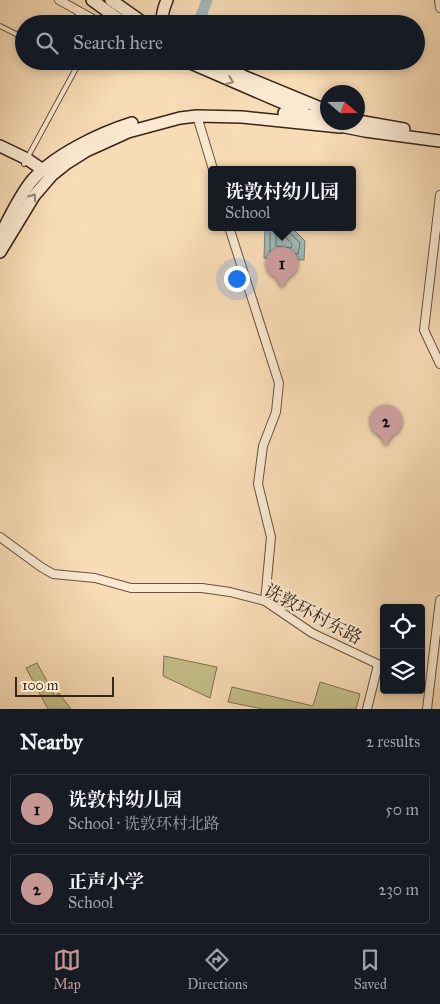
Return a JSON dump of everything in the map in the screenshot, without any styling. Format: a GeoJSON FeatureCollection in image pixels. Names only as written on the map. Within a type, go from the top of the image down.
{"type":"FeatureCollection","features":[{"type":"Feature","properties":{"kind":"main road"},"geometry":{"type":"LineString","coordinates":[[92,0],[113,15]]}},
{"type":"Feature","properties":{"kind":"main road"},"geometry":{"type":"LineString","coordinates":[[111,0],[132,15]]}},
{"type":"Feature","properties":{"kind":"main road"},"geometry":{"type":"LineString","coordinates":[[163,15],[167,0]]}},
{"type":"Feature","properties":{"kind":"main road"},"geometry":{"type":"LineString","coordinates":[[205,70],[285,108],[320,120]]}},
{"type":"Feature","properties":{"kind":"main road"},"geometry":{"type":"LineString","coordinates":[[231,70],[243,76],[285,108]]}},
{"type":"Feature","properties":{"kind":"main road"},"geometry":{"type":"LineString","coordinates":[[0,236],[31,182],[94,137],[109,130],[147,118],[187,110],[285,108],[320,110]]}},
{"type":"Feature","properties":{"kind":"main road"},"geometry":{"type":"LineString","coordinates":[[0,252],[47,172],[67,163],[86,151],[128,132],[173,120],[197,116],[285,108],[320,119]]}},
{"type":"Feature","properties":{"kind":"main road"},"geometry":{"type":"LineString","coordinates":[[313,116],[320,116]]}},
{"type":"Feature","properties":{"kind":"main road"},"geometry":{"type":"LineString","coordinates":[[365,121],[440,133]]}},
{"type":"Feature","properties":{"kind":"main road"},"geometry":{"type":"LineString","coordinates":[[361,130],[440,141]]}},
{"type":"Feature","properties":{"kind":"main road"},"geometry":{"type":"LineString","coordinates":[[0,146],[47,172]]}},
{"type":"Feature","properties":{"kind":"main road"},"geometry":{"type":"LineString","coordinates":[[0,153],[26,162]]}},
{"type":"Feature","properties":{"kind":"street"},"geometry":{"type":"LineString","coordinates":[[60,0],[86,15]]}},
{"type":"Feature","properties":{"kind":"street"},"geometry":{"type":"LineString","coordinates":[[439,0],[440,8]]}},
{"type":"Feature","properties":{"kind":"street"},"geometry":{"type":"LineString","coordinates":[[197,116],[211,166]]}},
{"type":"Feature","properties":{"kind":"street"},"geometry":{"type":"LineString","coordinates":[[440,195],[424,330],[438,351],[440,364]]}},
{"type":"Feature","properties":{"kind":"street"},"geometry":{"type":"LineString","coordinates":[[230,231],[279,383],[276,412],[264,446],[258,484],[271,537],[264,601]]}},
{"type":"Feature","properties":{"kind":"street","name":"诜敦环村东路"},"geometry":{"type":"LineString","coordinates":[[0,537],[40,567],[53,574],[96,578],[131,588],[202,588],[230,592],[264,601],[312,633],[380,666]]}},
{"type":"Feature","properties":{"kind":"street"},"geometry":{"type":"LineString","coordinates":[[427,709],[440,600]]}},
{"type":"Feature","properties":{"kind":"street"},"geometry":{"type":"LineString","coordinates":[[367,709],[380,669]]}},
{"type":"Feature","properties":{"kind":"street"},"geometry":{"type":"LineString","coordinates":[[425,686],[430,688]]}},
{"type":"Feature","properties":{"kind":"lane"},"geometry":{"type":"LineString","coordinates":[[72,7],[79,15]]}},
{"type":"Feature","properties":{"kind":"lane"},"geometry":{"type":"LineString","coordinates":[[0,26],[15,34]]}},
{"type":"Feature","properties":{"kind":"lane"},"geometry":{"type":"LineString","coordinates":[[26,162],[75,70]]}},
{"type":"Feature","properties":{"kind":"shaded area"},"geometry":{"type":"Polygon","coordinates":[[[164,656],[217,667],[210,698],[163,676],[164,656]]]}},
{"type":"Feature","properties":{"kind":"shaded area"},"geometry":{"type":"Polygon","coordinates":[[[37,663],[55,696],[59,693],[71,709],[48,709],[26,668],[37,663]]]}},
{"type":"Feature","properties":{"kind":"shaded area"},"geometry":{"type":"Polygon","coordinates":[[[320,682],[360,694],[356,709],[263,709],[228,702],[232,687],[313,706],[320,682]]]}},
{"type":"Feature","properties":{"kind":"water"},"geometry":{"type":"Polygon","coordinates":[[[265,231],[295,231],[305,241],[304,260],[264,258],[265,231]]]}},
{"type":"Feature","properties":{"kind":"waterway"},"geometry":{"type":"LineString","coordinates":[[201,15],[207,0]]}},
{"type":"Feature","properties":{"kind":"place","name":"诜敦村幼儿园"},"geometry":{"type":"Point","coordinates":[282,288]}},
{"type":"Feature","properties":{"kind":"place","name":"正声小学"},"geometry":{"type":"Point","coordinates":[386,446]}}]}
